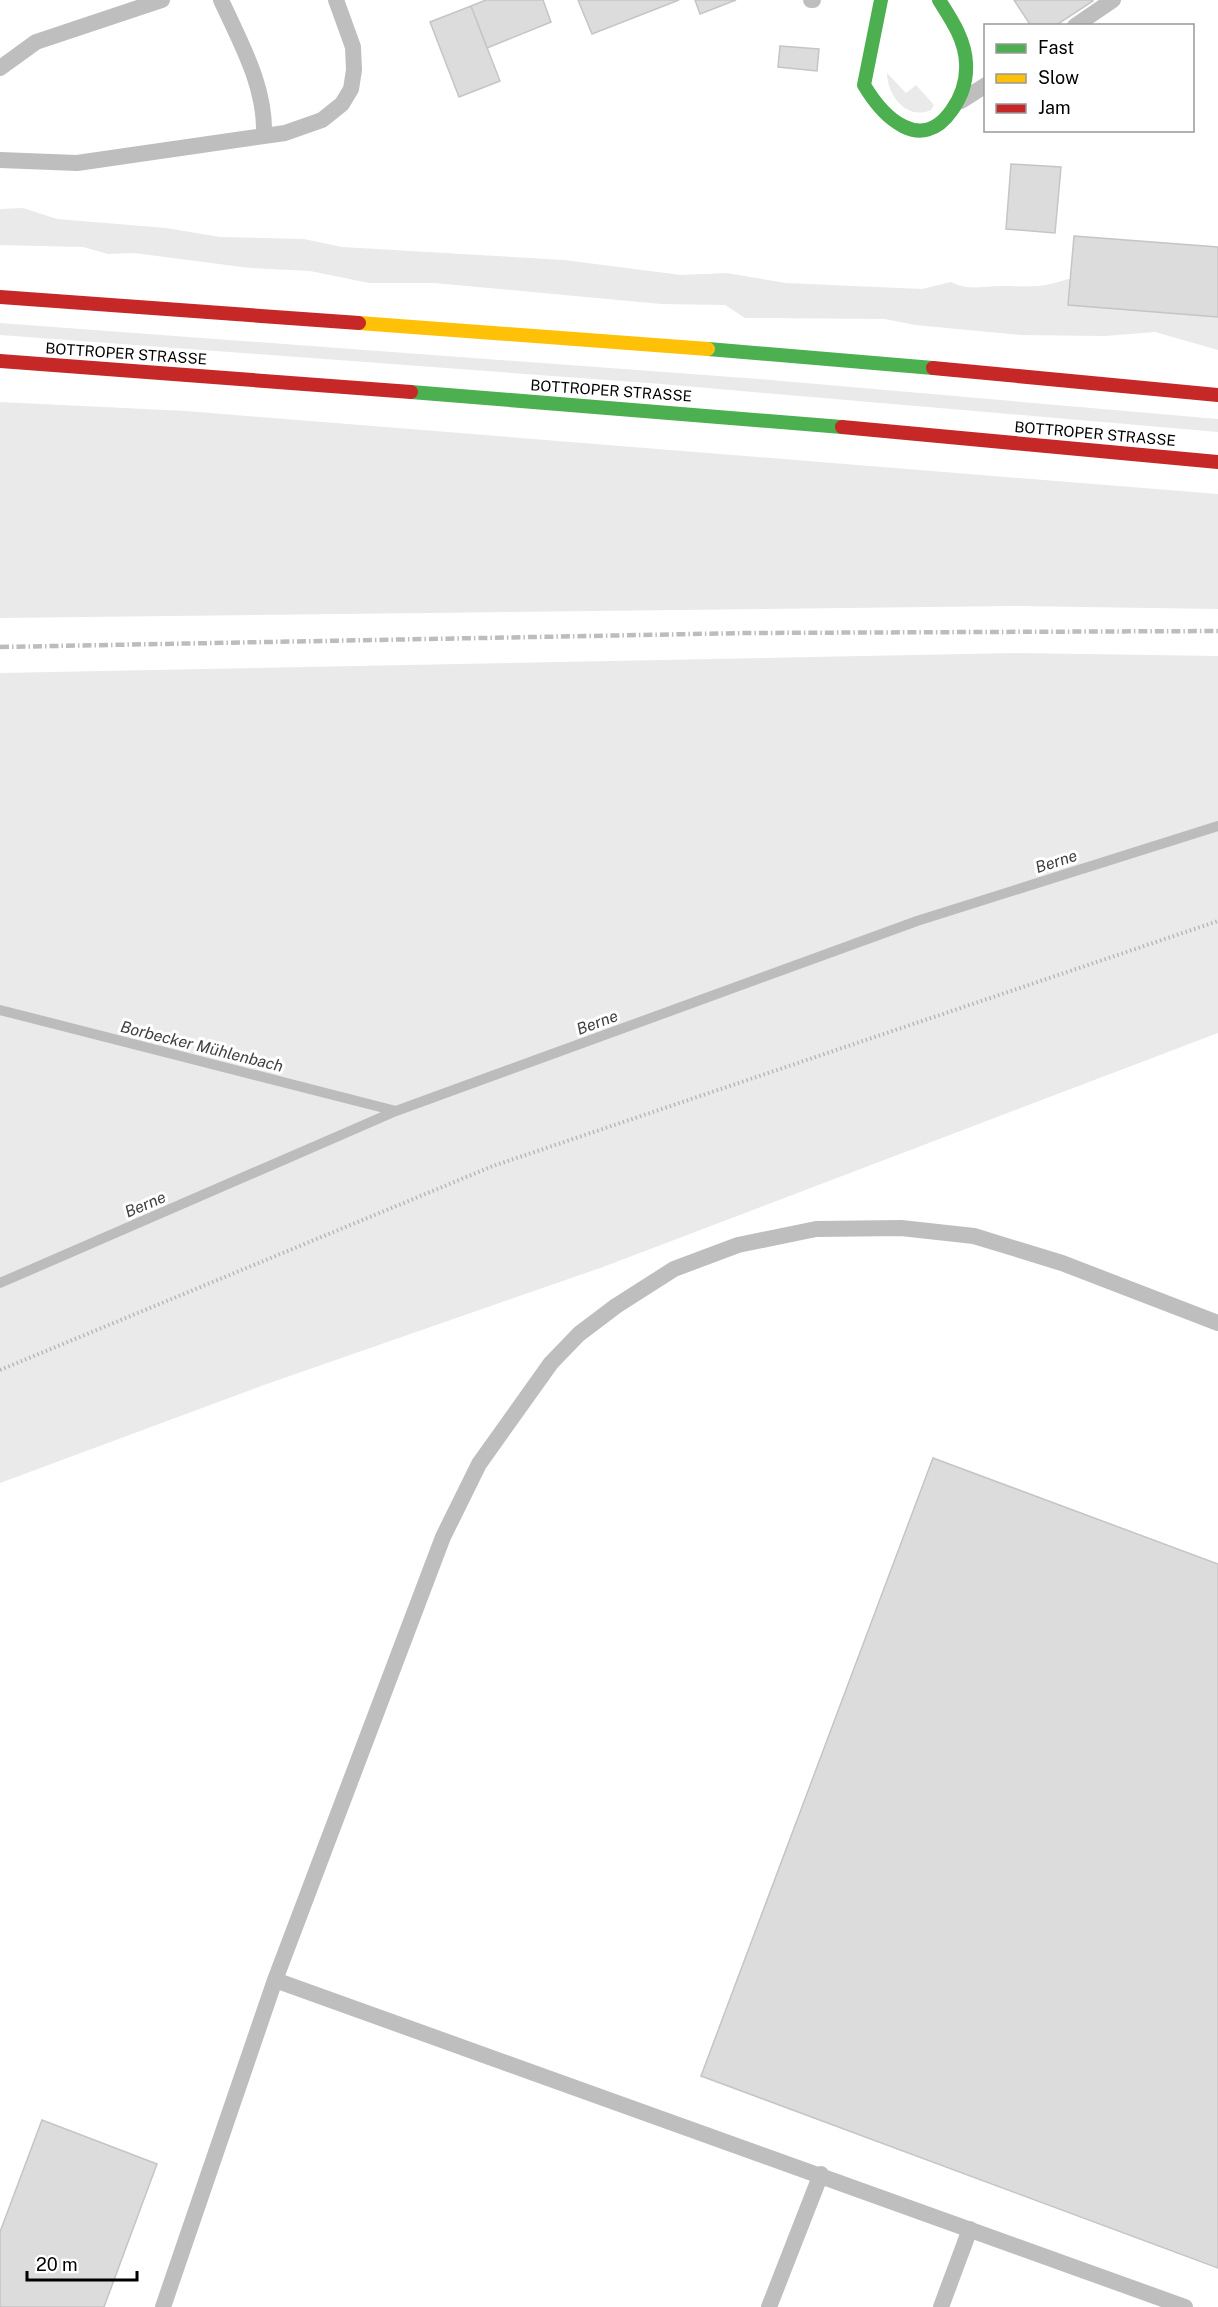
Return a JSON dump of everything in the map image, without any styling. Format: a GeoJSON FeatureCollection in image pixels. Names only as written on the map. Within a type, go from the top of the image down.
{"type":"FeatureCollection","features":[{"type":"Feature","properties":{"kind":"main road"},"geometry":{"type":"LineString","coordinates":[[879,0],[864,85],[877,108],[910,130],[928,128],[944,121],[958,103],[966,73],[964,49],[955,25],[939,0]]}},
{"type":"Feature","properties":{"kind":"main road"},"geometry":{"type":"LineString","coordinates":[[0,297],[823,357],[1218,395]]}},
{"type":"Feature","properties":{"kind":"main road","name":"BOTTROPER STRASSE"},"geometry":{"type":"LineString","coordinates":[[0,361],[689,413],[1218,462]]}},
{"type":"Feature","properties":{"kind":"lane"},"geometry":{"type":"LineString","coordinates":[[0,68],[36,42],[162,0]]}},
{"type":"Feature","properties":{"kind":"lane"},"geometry":{"type":"LineString","coordinates":[[221,0],[259,86],[265,113],[264,136]]}},
{"type":"Feature","properties":{"kind":"lane"},"geometry":{"type":"LineString","coordinates":[[0,160],[77,163],[285,133],[322,120],[342,104],[351,89],[353,47],[336,0]]}},
{"type":"Feature","properties":{"kind":"lane"},"geometry":{"type":"LineString","coordinates":[[1078,24],[1113,0]]}},
{"type":"Feature","properties":{"kind":"lane"},"geometry":{"type":"LineString","coordinates":[[958,103],[984,86]]}},
{"type":"Feature","properties":{"kind":"lane"},"geometry":{"type":"LineString","coordinates":[[163,2307],[275,1980],[443,1537],[479,1464],[551,1363],[579,1334],[616,1306],[674,1269],[738,1245],[816,1229],[901,1228],[974,1236],[1062,1263],[1218,1323]]}},
{"type":"Feature","properties":{"kind":"lane"},"geometry":{"type":"LineString","coordinates":[[275,1980],[821,2174],[1185,2307]]}},
{"type":"Feature","properties":{"kind":"lane"},"geometry":{"type":"LineString","coordinates":[[769,2307],[821,2174]]}},
{"type":"Feature","properties":{"kind":"lane"},"geometry":{"type":"LineString","coordinates":[[942,2307],[970,2229]]}},
{"type":"Feature","properties":{"kind":"path"},"geometry":{"type":"LineString","coordinates":[[0,1370],[493,1167],[1218,921]]}},
{"type":"Feature","properties":{"kind":"shaded area"},"geometry":{"type":"Polygon","coordinates":[[[887,73],[906,93],[916,85],[934,105],[931,110],[914,112],[900,104],[891,90],[887,73]]]}},
{"type":"Feature","properties":{"kind":"shaded area"},"geometry":{"type":"Polygon","coordinates":[[[23,208],[57,219],[166,228],[220,237],[304,239],[342,247],[564,260],[681,275],[726,273],[786,283],[922,289],[951,282],[969,287],[1035,286],[1068,279],[1218,316],[1218,350],[1155,332],[1105,336],[1020,335],[915,325],[885,319],[745,318],[725,305],[661,304],[434,283],[369,283],[310,271],[250,268],[134,253],[108,254],[83,247],[0,245],[0,209],[23,208]]]}},
{"type":"Feature","properties":{"kind":"shaded area"},"geometry":{"type":"Polygon","coordinates":[[[0,323],[759,379],[1218,419],[1218,432],[661,384],[0,335],[0,323]]]}},
{"type":"Feature","properties":{"kind":"shaded area"},"geometry":{"type":"Polygon","coordinates":[[[0,402],[186,411],[1218,494],[1218,609],[1013,606],[0,618],[0,402]]]}},
{"type":"Feature","properties":{"kind":"shaded area"},"geometry":{"type":"Polygon","coordinates":[[[1015,653],[1218,656],[1218,1033],[603,1267],[264,1385],[0,1483],[0,673],[1015,653]]]}},
{"type":"Feature","properties":{"kind":"building"},"geometry":{"type":"Polygon","coordinates":[[[486,0],[543,0],[551,22],[487,48],[471,6],[486,0]]]}},
{"type":"Feature","properties":{"kind":"building"},"geometry":{"type":"Polygon","coordinates":[[[578,0],[679,0],[592,34],[578,0]]]}},
{"type":"Feature","properties":{"kind":"building"},"geometry":{"type":"Polygon","coordinates":[[[695,0],[736,0],[700,14],[695,0]]]}},
{"type":"Feature","properties":{"kind":"building"},"geometry":{"type":"Polygon","coordinates":[[[1014,0],[1093,1],[1058,24],[1030,24],[1014,0]]]}},
{"type":"Feature","properties":{"kind":"building"},"geometry":{"type":"Polygon","coordinates":[[[471,6],[500,81],[459,97],[430,22],[471,6]]]}},
{"type":"Feature","properties":{"kind":"building"},"geometry":{"type":"Polygon","coordinates":[[[780,46],[819,49],[817,71],[778,67],[780,46]]]}},
{"type":"Feature","properties":{"kind":"building"},"geometry":{"type":"Polygon","coordinates":[[[1011,164],[1061,167],[1055,233],[1006,229],[1011,164]]]}},
{"type":"Feature","properties":{"kind":"building"},"geometry":{"type":"Polygon","coordinates":[[[1074,236],[1218,247],[1218,317],[1068,305],[1074,236]]]}},
{"type":"Feature","properties":{"kind":"building"},"geometry":{"type":"Polygon","coordinates":[[[933,1458],[1218,1564],[1218,2268],[701,2076],[933,1458]]]}},
{"type":"Feature","properties":{"kind":"building"},"geometry":{"type":"Polygon","coordinates":[[[42,2120],[157,2164],[104,2307],[0,2307],[0,2232],[42,2120]]]}},
{"type":"Feature","properties":{"kind":"waterway","name":"Berne"},"geometry":{"type":"LineString","coordinates":[[0,1283],[396,1111],[917,921],[1218,826]]}},
{"type":"Feature","properties":{"kind":"waterway","name":"Borbecker Mühlenbach"},"geometry":{"type":"LineString","coordinates":[[0,1010],[396,1111]]}},
{"type":"Feature","properties":{"kind":"railway"},"geometry":{"type":"LineString","coordinates":[[0,647],[748,633],[1218,631]]}},
{"type":"Feature","properties":{"kind":"traffic: fast"},"geometry":{"type":"LineString","coordinates":[[881,0],[864,85],[881,109],[892,119],[916,130],[928,130],[940,123],[956,105],[965,82],[966,63],[963,46],[957,30],[939,0]]}},
{"type":"Feature","properties":{"kind":"traffic: fast"},"geometry":{"type":"LineString","coordinates":[[708,349],[933,368]]}},
{"type":"Feature","properties":{"kind":"traffic: fast"},"geometry":{"type":"LineString","coordinates":[[411,392],[842,427]]}},
{"type":"Feature","properties":{"kind":"traffic: slow"},"geometry":{"type":"LineString","coordinates":[[359,323],[708,349]]}},
{"type":"Feature","properties":{"kind":"traffic: jam"},"geometry":{"type":"LineString","coordinates":[[0,297],[359,323]]}},
{"type":"Feature","properties":{"kind":"traffic: jam"},"geometry":{"type":"LineString","coordinates":[[0,361],[411,392]]}},
{"type":"Feature","properties":{"kind":"traffic: jam"},"geometry":{"type":"LineString","coordinates":[[933,368],[1218,395]]}},
{"type":"Feature","properties":{"kind":"traffic: jam"},"geometry":{"type":"LineString","coordinates":[[842,427],[1218,462]]}}]}
